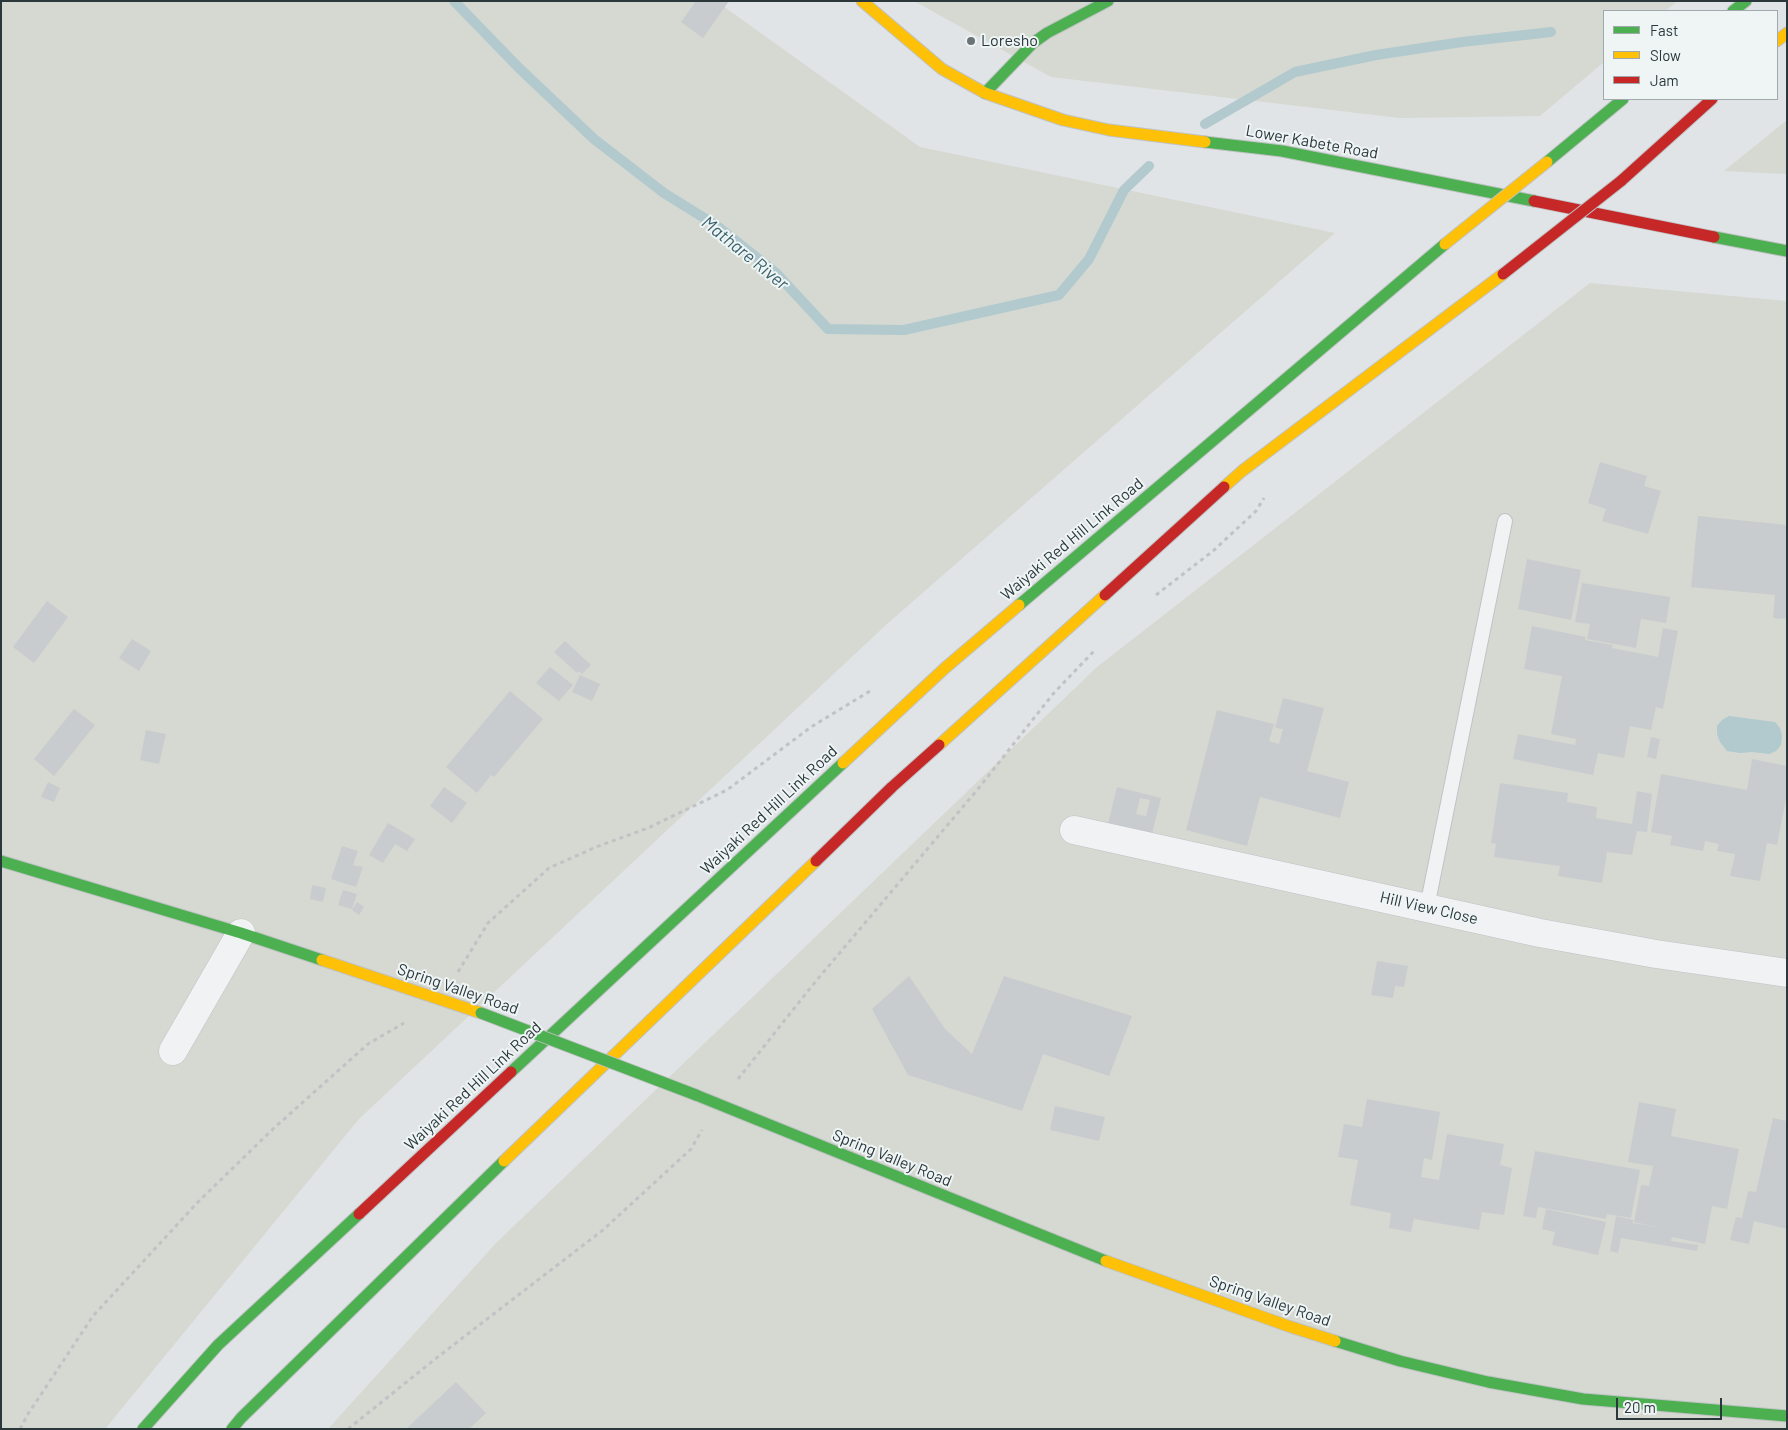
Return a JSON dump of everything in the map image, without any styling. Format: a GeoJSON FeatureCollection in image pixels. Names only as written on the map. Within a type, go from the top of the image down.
{"type":"FeatureCollection","features":[{"type":"Feature","properties":{"kind":"main road","name":"Lower Kabete Road"},"geometry":{"type":"LineString","coordinates":[[862,1],[942,69],[985,93],[1063,120],[1125,132],[1282,151],[1787,251]]}},
{"type":"Feature","properties":{"kind":"main road"},"geometry":{"type":"LineString","coordinates":[[985,93],[1040,38],[1086,11],[1108,1]]}},
{"type":"Feature","properties":{"kind":"main road"},"geometry":{"type":"LineString","coordinates":[[1734,10],[1746,1]]}},
{"type":"Feature","properties":{"kind":"main road","name":"Waiyaki Red Hill Link Road"},"geometry":{"type":"LineString","coordinates":[[143,1429],[218,1345],[945,668],[1445,244],[1622,100]]}},
{"type":"Feature","properties":{"kind":"main road"},"geometry":{"type":"LineString","coordinates":[[232,1429],[427,1235],[885,793],[1242,471],[1503,274],[1621,181],[1711,100]]}},
{"type":"Feature","properties":{"kind":"main road","name":"Spring Valley Road"},"geometry":{"type":"LineString","coordinates":[[1,861],[241,933],[481,1013],[696,1095],[1082,1253],[1288,1326],[1400,1361],[1488,1382],[1583,1399],[1787,1416]]}},
{"type":"Feature","properties":{"kind":"street","name":"Hill View Close"},"geometry":{"type":"LineString","coordinates":[[1074,830],[1540,933],[1656,954],[1787,973]]}},
{"type":"Feature","properties":{"kind":"street"},"geometry":{"type":"LineString","coordinates":[[173,1051],[241,933]]}},
{"type":"Feature","properties":{"kind":"lane"},"geometry":{"type":"LineString","coordinates":[[1427,907],[1506,521]]}},
{"type":"Feature","properties":{"kind":"path"},"geometry":{"type":"LineString","coordinates":[[1151,599],[1214,551],[1256,511],[1264,496],[1242,471]]}},
{"type":"Feature","properties":{"kind":"path"},"geometry":{"type":"LineString","coordinates":[[348,1429],[438,1356],[603,1230],[691,1149],[717,1104],[816,981],[978,789],[1052,694],[1101,645]]}},
{"type":"Feature","properties":{"kind":"shaded area"},"geometry":{"type":"Polygon","coordinates":[[[1,1],[716,1],[920,147],[1335,233],[887,624],[359,1119],[105,1429],[1,1429],[1,1]]]}},
{"type":"Feature","properties":{"kind":"shaded area"},"geometry":{"type":"Polygon","coordinates":[[[914,1],[1678,1],[1666,10],[1603,10],[1603,63],[1540,116],[1400,118],[1051,77],[914,1]]]}},
{"type":"Feature","properties":{"kind":"shaded area"},"geometry":{"type":"Polygon","coordinates":[[[1787,120],[1787,174],[1724,171],[1787,120]]]}},
{"type":"Feature","properties":{"kind":"shaded area"},"geometry":{"type":"Polygon","coordinates":[[[1590,283],[1787,301],[1787,1429],[328,1429],[496,1243],[1097,667],[1590,283]]]}},
{"type":"Feature","properties":{"kind":"water"},"geometry":{"type":"Polygon","coordinates":[[[1729,716],[1775,722],[1780,728],[1782,736],[1781,745],[1776,751],[1769,754],[1727,751],[1720,742],[1717,726],[1729,716]]]}},
{"type":"Feature","properties":{"kind":"building"},"geometry":{"type":"Polygon","coordinates":[[[696,1],[729,1],[703,38],[681,22],[696,1]]]}},
{"type":"Feature","properties":{"kind":"building"},"geometry":{"type":"Polygon","coordinates":[[[1600,462],[1647,476],[1644,486],[1661,491],[1648,534],[1602,521],[1606,509],[1588,503],[1600,462]]]}},
{"type":"Feature","properties":{"kind":"building"},"geometry":{"type":"Polygon","coordinates":[[[1698,516],[1787,525],[1787,619],[1773,618],[1775,595],[1691,587],[1698,516]]]}},
{"type":"Feature","properties":{"kind":"building"},"geometry":{"type":"Polygon","coordinates":[[[1527,559],[1581,570],[1571,620],[1518,609],[1527,559]]]}},
{"type":"Feature","properties":{"kind":"building"},"geometry":{"type":"Polygon","coordinates":[[[1582,583],[1670,597],[1666,623],[1641,619],[1636,648],[1587,639],[1590,624],[1575,622],[1582,583]]]}},
{"type":"Feature","properties":{"kind":"building"},"geometry":{"type":"Polygon","coordinates":[[[47,601],[68,617],[34,663],[13,647],[47,601]]]}},
{"type":"Feature","properties":{"kind":"building"},"geometry":{"type":"Polygon","coordinates":[[[1532,626],[1586,637],[1585,640],[1613,645],[1612,648],[1658,657],[1663,628],[1678,631],[1663,709],[1656,707],[1651,730],[1630,726],[1624,758],[1598,753],[1593,775],[1513,759],[1518,734],[1575,745],[1576,739],[1551,734],[1562,676],[1524,669],[1532,626]]]}},
{"type":"Feature","properties":{"kind":"building"},"geometry":{"type":"Polygon","coordinates":[[[132,639],[151,651],[139,671],[119,658],[132,639]]]}},
{"type":"Feature","properties":{"kind":"building"},"geometry":{"type":"Polygon","coordinates":[[[565,641],[591,665],[582,674],[579,671],[577,673],[554,652],[565,641]]]}},
{"type":"Feature","properties":{"kind":"building"},"geometry":{"type":"Polygon","coordinates":[[[550,667],[573,685],[559,701],[536,683],[550,667]]]}},
{"type":"Feature","properties":{"kind":"building"},"geometry":{"type":"Polygon","coordinates":[[[580,675],[600,684],[592,701],[572,692],[580,675]]]}},
{"type":"Feature","properties":{"kind":"building"},"geometry":{"type":"Polygon","coordinates":[[[510,691],[543,719],[494,777],[491,775],[477,793],[446,767],[510,691]]]}},
{"type":"Feature","properties":{"kind":"building"},"geometry":{"type":"Polygon","coordinates":[[[1283,698],[1324,708],[1307,771],[1349,782],[1340,818],[1260,797],[1247,846],[1186,830],[1217,710],[1274,724],[1269,741],[1279,744],[1283,729],[1275,728],[1283,698]]]}},
{"type":"Feature","properties":{"kind":"building"},"geometry":{"type":"Polygon","coordinates":[[[74,709],[95,725],[54,776],[34,759],[74,709]]]}},
{"type":"Feature","properties":{"kind":"building"},"geometry":{"type":"Polygon","coordinates":[[[146,730],[166,734],[159,764],[140,760],[146,730]]]}},
{"type":"Feature","properties":{"kind":"building"},"geometry":{"type":"Polygon","coordinates":[[[1651,737],[1660,739],[1656,759],[1647,757],[1651,737]]]}},
{"type":"Feature","properties":{"kind":"building"},"geometry":{"type":"Polygon","coordinates":[[[1752,759],[1787,766],[1787,794],[1777,845],[1767,843],[1760,881],[1730,876],[1735,854],[1717,851],[1719,844],[1705,841],[1703,851],[1670,845],[1672,836],[1651,832],[1661,774],[1747,790],[1752,759]]]}},
{"type":"Feature","properties":{"kind":"building"},"geometry":{"type":"Polygon","coordinates":[[[48,782],[60,788],[54,802],[41,797],[48,782]]]}},
{"type":"Feature","properties":{"kind":"building"},"geometry":{"type":"Polygon","coordinates":[[[1500,783],[1568,793],[1567,802],[1597,807],[1596,818],[1632,824],[1637,791],[1652,794],[1647,832],[1637,831],[1632,855],[1607,852],[1602,883],[1558,876],[1560,866],[1494,857],[1496,844],[1491,843],[1500,783]]]}},
{"type":"Feature","properties":{"kind":"building"},"geometry":{"type":"Polygon","coordinates":[[[444,787],[467,803],[452,823],[430,806],[444,787]]]}},
{"type":"Feature","properties":{"kind":"building"},"geometry":{"type":"Polygon","coordinates":[[[1117,787],[1161,798],[1151,838],[1107,828],[1117,787]],[[1140,798],[1136,814],[1146,816],[1150,800],[1140,798]]]}},
{"type":"Feature","properties":{"kind":"building"},"geometry":{"type":"Polygon","coordinates":[[[388,823],[415,839],[407,851],[395,844],[383,863],[369,855],[388,823]]]}},
{"type":"Feature","properties":{"kind":"building"},"geometry":{"type":"Polygon","coordinates":[[[342,846],[358,851],[353,865],[363,867],[356,887],[331,879],[342,846]]]}},
{"type":"Feature","properties":{"kind":"building"},"geometry":{"type":"Polygon","coordinates":[[[312,885],[326,888],[323,902],[310,899],[312,885]]]}},
{"type":"Feature","properties":{"kind":"building"},"geometry":{"type":"Polygon","coordinates":[[[343,890],[357,894],[352,909],[338,905],[343,890]]]}},
{"type":"Feature","properties":{"kind":"building"},"geometry":{"type":"Polygon","coordinates":[[[357,902],[364,907],[359,915],[352,910],[357,902]]]}},
{"type":"Feature","properties":{"kind":"building"},"geometry":{"type":"Polygon","coordinates":[[[1377,961],[1408,966],[1404,987],[1395,986],[1393,998],[1371,995],[1377,961]]]}},
{"type":"Feature","properties":{"kind":"building"},"geometry":{"type":"Polygon","coordinates":[[[909,976],[945,1029],[972,1054],[1004,976],[1132,1016],[1109,1076],[1043,1054],[1022,1111],[908,1075],[872,1009],[909,976]]]}},
{"type":"Feature","properties":{"kind":"building"},"geometry":{"type":"Polygon","coordinates":[[[1367,1099],[1440,1112],[1432,1160],[1424,1158],[1421,1177],[1439,1180],[1447,1134],[1504,1144],[1500,1165],[1512,1168],[1504,1215],[1482,1212],[1479,1230],[1414,1219],[1411,1232],[1389,1228],[1391,1213],[1350,1205],[1358,1160],[1338,1157],[1344,1124],[1362,1127],[1367,1099]]]}},
{"type":"Feature","properties":{"kind":"building"},"geometry":{"type":"Polygon","coordinates":[[[1639,1102],[1676,1109],[1671,1136],[1739,1149],[1727,1209],[1712,1206],[1705,1244],[1672,1237],[1671,1241],[1698,1245],[1697,1251],[1621,1238],[1618,1253],[1610,1251],[1616,1216],[1633,1220],[1633,1226],[1634,1223],[1661,1228],[1634,1222],[1641,1185],[1649,1186],[1653,1166],[1628,1162],[1639,1102]]]}},
{"type":"Feature","properties":{"kind":"building"},"geometry":{"type":"Polygon","coordinates":[[[1055,1106],[1105,1117],[1099,1141],[1050,1130],[1055,1106]]]}},
{"type":"Feature","properties":{"kind":"building"},"geometry":{"type":"Polygon","coordinates":[[[1773,1118],[1787,1121],[1787,1229],[1754,1221],[1749,1244],[1730,1240],[1736,1217],[1742,1218],[1748,1191],[1756,1192],[1773,1118]]]}},
{"type":"Feature","properties":{"kind":"building"},"geometry":{"type":"Polygon","coordinates":[[[1535,1151],[1640,1170],[1631,1218],[1607,1214],[1606,1219],[1538,1207],[1536,1218],[1523,1216],[1535,1151]]]}},
{"type":"Feature","properties":{"kind":"building"},"geometry":{"type":"Polygon","coordinates":[[[1546,1209],[1606,1222],[1598,1255],[1552,1245],[1555,1232],[1542,1229],[1546,1209]]]}},
{"type":"Feature","properties":{"kind":"building"},"geometry":{"type":"Polygon","coordinates":[[[456,1382],[486,1413],[469,1429],[406,1429],[456,1382]]]}},
{"type":"Feature","properties":{"kind":"waterway","name":"Mathare River"},"geometry":{"type":"LineString","coordinates":[[454,1],[519,68],[594,139],[664,193],[717,226],[776,273],[828,329],[904,330],[1059,295],[1089,259],[1124,190],[1149,166]]}},
{"type":"Feature","properties":{"kind":"waterway"},"geometry":{"type":"LineString","coordinates":[[1205,124],[1295,72],[1376,55],[1462,42],[1551,32]]}},
{"type":"Feature","properties":{"kind":"traffic: fast"},"geometry":{"type":"LineString","coordinates":[[985,93],[1033,43],[1047,33],[1108,1]]}},
{"type":"Feature","properties":{"kind":"traffic: fast"},"geometry":{"type":"LineString","coordinates":[[1734,10],[1746,1]]}},
{"type":"Feature","properties":{"kind":"traffic: fast"},"geometry":{"type":"LineString","coordinates":[[1547,162],[1622,100]]}},
{"type":"Feature","properties":{"kind":"traffic: fast"},"geometry":{"type":"LineString","coordinates":[[1205,142],[1282,151],[1534,201]]}},
{"type":"Feature","properties":{"kind":"traffic: fast"},"geometry":{"type":"LineString","coordinates":[[1714,237],[1787,251]]}},
{"type":"Feature","properties":{"kind":"traffic: fast"},"geometry":{"type":"LineString","coordinates":[[1019,605],[1445,244]]}},
{"type":"Feature","properties":{"kind":"traffic: fast"},"geometry":{"type":"LineString","coordinates":[[511,1072],[843,763]]}},
{"type":"Feature","properties":{"kind":"traffic: fast"},"geometry":{"type":"LineString","coordinates":[[1,861],[241,933],[322,960]]}},
{"type":"Feature","properties":{"kind":"traffic: fast"},"geometry":{"type":"LineString","coordinates":[[481,1013],[696,1095]]}},
{"type":"Feature","properties":{"kind":"traffic: fast"},"geometry":{"type":"LineString","coordinates":[[696,1095],[1106,1261]]}},
{"type":"Feature","properties":{"kind":"traffic: fast"},"geometry":{"type":"LineString","coordinates":[[232,1429],[241,1418],[504,1161]]}},
{"type":"Feature","properties":{"kind":"traffic: fast"},"geometry":{"type":"LineString","coordinates":[[143,1429],[218,1345],[359,1214]]}},
{"type":"Feature","properties":{"kind":"traffic: fast"},"geometry":{"type":"LineString","coordinates":[[1335,1341],[1400,1361],[1488,1382],[1583,1399],[1787,1416]]}},
{"type":"Feature","properties":{"kind":"traffic: slow"},"geometry":{"type":"LineString","coordinates":[[862,1],[942,69],[985,93],[1063,120],[1109,130],[1205,142]]}},
{"type":"Feature","properties":{"kind":"traffic: slow"},"geometry":{"type":"LineString","coordinates":[[1778,40],[1787,33]]}},
{"type":"Feature","properties":{"kind":"traffic: slow"},"geometry":{"type":"LineString","coordinates":[[1445,244],[1547,162]]}},
{"type":"Feature","properties":{"kind":"traffic: slow"},"geometry":{"type":"LineString","coordinates":[[1224,487],[1242,471],[1503,274]]}},
{"type":"Feature","properties":{"kind":"traffic: slow"},"geometry":{"type":"LineString","coordinates":[[939,745],[1105,595]]}},
{"type":"Feature","properties":{"kind":"traffic: slow"},"geometry":{"type":"LineString","coordinates":[[843,763],[945,668],[1019,605]]}},
{"type":"Feature","properties":{"kind":"traffic: slow"},"geometry":{"type":"LineString","coordinates":[[504,1161],[816,861]]}},
{"type":"Feature","properties":{"kind":"traffic: slow"},"geometry":{"type":"LineString","coordinates":[[322,960],[481,1013]]}},
{"type":"Feature","properties":{"kind":"traffic: slow"},"geometry":{"type":"LineString","coordinates":[[1106,1261],[1335,1341]]}},
{"type":"Feature","properties":{"kind":"traffic: jam"},"geometry":{"type":"LineString","coordinates":[[1621,181],[1711,100]]}},
{"type":"Feature","properties":{"kind":"traffic: jam"},"geometry":{"type":"LineString","coordinates":[[1503,274],[1621,181]]}},
{"type":"Feature","properties":{"kind":"traffic: jam"},"geometry":{"type":"LineString","coordinates":[[1534,201],[1714,237]]}},
{"type":"Feature","properties":{"kind":"traffic: jam"},"geometry":{"type":"LineString","coordinates":[[1105,595],[1224,487]]}},
{"type":"Feature","properties":{"kind":"traffic: jam"},"geometry":{"type":"LineString","coordinates":[[816,861],[892,787],[939,745]]}},
{"type":"Feature","properties":{"kind":"traffic: jam"},"geometry":{"type":"LineString","coordinates":[[359,1214],[511,1072]]}},
{"type":"Feature","properties":{"kind":"place","name":"Loresho"},"geometry":{"type":"Point","coordinates":[971,41]}}]}
